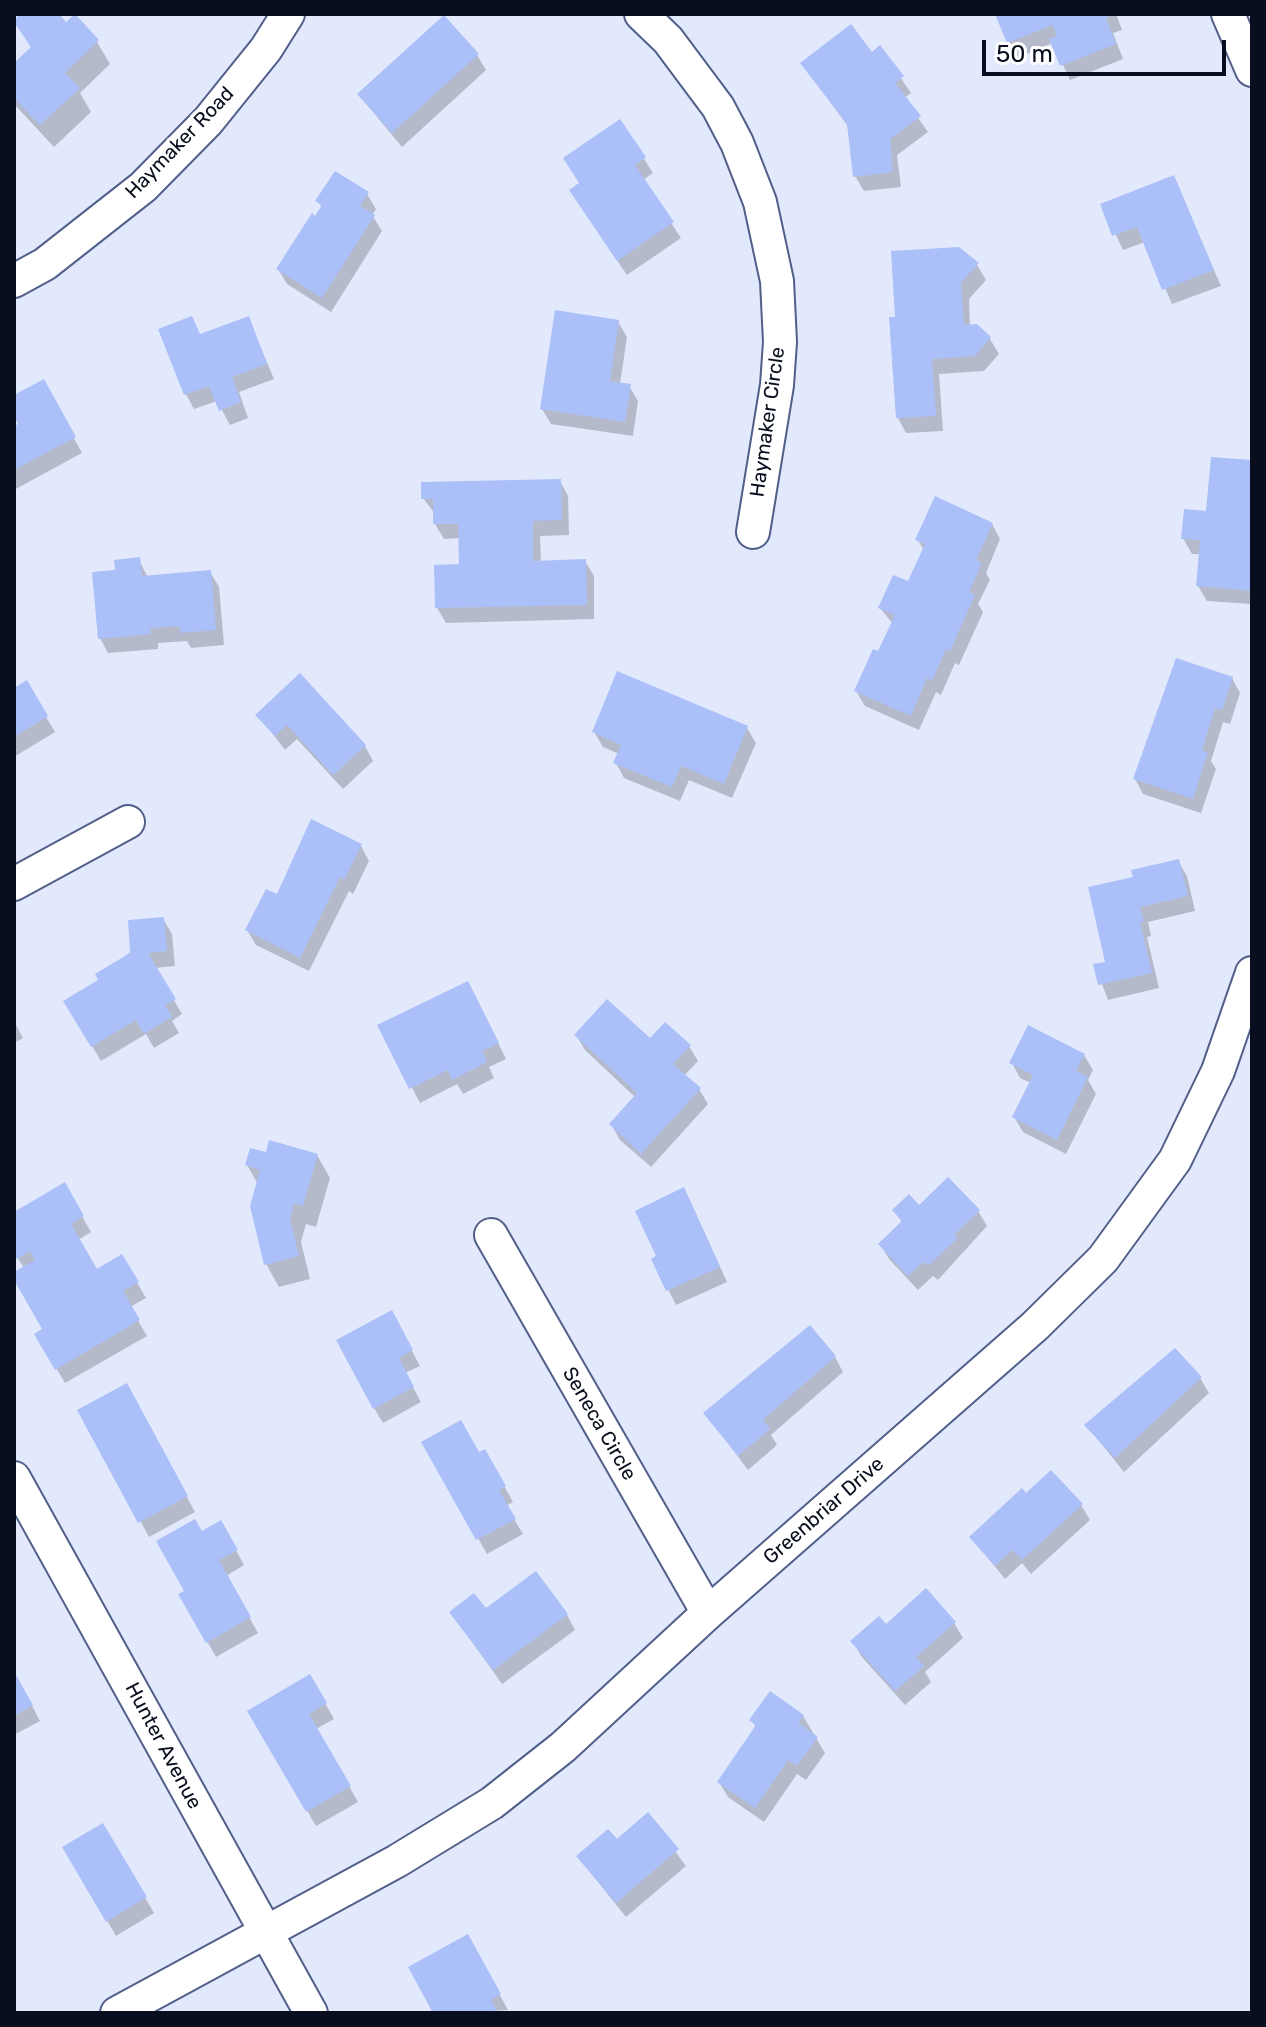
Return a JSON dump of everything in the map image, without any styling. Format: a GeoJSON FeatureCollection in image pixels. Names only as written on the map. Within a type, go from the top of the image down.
{"type":"FeatureCollection","features":[{"type":"Feature","properties":{"kind":"street","name":"Haymaker Road"},"geometry":{"type":"LineString","coordinates":[[14,281],[45,264],[143,187],[208,121],[266,49],[288,14]]}},
{"type":"Feature","properties":{"kind":"street","name":"Haymaker Circle"},"geometry":{"type":"LineString","coordinates":[[641,14],[668,40],[718,107],[743,158],[766,228],[777,281],[780,342],[777,385],[753,532]]}},
{"type":"Feature","properties":{"kind":"street"},"geometry":{"type":"LineString","coordinates":[[1228,14],[1252,70]]}},
{"type":"Feature","properties":{"kind":"street"},"geometry":{"type":"LineString","coordinates":[[14,884],[128,822]]}},
{"type":"Feature","properties":{"kind":"street","name":"Greenbriar Drive"},"geometry":{"type":"LineString","coordinates":[[117,2013],[266,1929],[397,1861],[492,1803],[563,1747],[708,1613],[1035,1326],[1103,1259],[1175,1160],[1218,1071],[1252,973]]}},
{"type":"Feature","properties":{"kind":"street","name":"Seneca Circle"},"geometry":{"type":"LineString","coordinates":[[491,1235],[708,1613]]}},
{"type":"Feature","properties":{"kind":"street","name":"Hunter Avenue"},"geometry":{"type":"LineString","coordinates":[[14,1480],[311,2013]]}},
{"type":"Feature","properties":{"kind":"building"},"geometry":{"type":"Polygon","coordinates":[[[19,14],[59,14],[66,22],[75,14],[99,40],[65,73],[80,88],[40,125],[14,98],[14,63],[31,47],[14,22],[19,14]]]}},
{"type":"Feature","properties":{"kind":"building"},"geometry":{"type":"Polygon","coordinates":[[[995,14],[1116,14],[1106,18],[1116,44],[1060,66],[1049,39],[1057,36],[1053,25],[1007,43],[995,14]]]}},
{"type":"Feature","properties":{"kind":"building"},"geometry":{"type":"Polygon","coordinates":[[[444,15],[479,54],[392,133],[357,94],[444,15]]]}},
{"type":"Feature","properties":{"kind":"building"},"geometry":{"type":"Polygon","coordinates":[[[851,24],[872,52],[880,45],[904,76],[895,83],[921,116],[890,139],[893,172],[853,177],[847,124],[800,63],[851,24]]]}},
{"type":"Feature","properties":{"kind":"building"},"geometry":{"type":"Polygon","coordinates":[[[620,119],[646,157],[635,165],[674,222],[617,261],[569,190],[579,183],[563,158],[620,119]]]}},
{"type":"Feature","properties":{"kind":"building"},"geometry":{"type":"Polygon","coordinates":[[[335,171],[369,192],[360,206],[375,215],[322,298],[276,269],[312,213],[315,216],[322,205],[315,201],[335,171]]]}},
{"type":"Feature","properties":{"kind":"building"},"geometry":{"type":"Polygon","coordinates":[[[1174,175],[1214,270],[1162,290],[1137,227],[1112,236],[1100,204],[1174,175]]]}},
{"type":"Feature","properties":{"kind":"building"},"geometry":{"type":"Polygon","coordinates":[[[959,247],[979,263],[961,283],[964,325],[977,324],[991,337],[975,356],[932,359],[936,416],[896,418],[889,317],[895,317],[891,251],[959,247]]]}},
{"type":"Feature","properties":{"kind":"building"},"geometry":{"type":"Polygon","coordinates":[[[555,310],[619,320],[610,381],[631,384],[625,422],[540,409],[555,310]]]}},
{"type":"Feature","properties":{"kind":"building"},"geometry":{"type":"Polygon","coordinates":[[[192,316],[200,334],[249,316],[267,364],[232,377],[241,402],[219,411],[209,386],[184,395],[158,329],[192,316]]]}},
{"type":"Feature","properties":{"kind":"building"},"geometry":{"type":"Polygon","coordinates":[[[44,379],[76,437],[14,470],[14,426],[18,424],[14,416],[14,395],[44,379]]]}},
{"type":"Feature","properties":{"kind":"building"},"geometry":{"type":"Polygon","coordinates":[[[1211,457],[1252,460],[1252,591],[1196,586],[1200,540],[1181,539],[1184,509],[1206,511],[1211,457]]]}},
{"type":"Feature","properties":{"kind":"building"},"geometry":{"type":"Polygon","coordinates":[[[561,479],[562,520],[533,521],[533,561],[586,559],[587,605],[435,608],[434,565],[459,564],[458,524],[433,524],[433,499],[421,499],[421,482],[561,479]]]}},
{"type":"Feature","properties":{"kind":"building"},"geometry":{"type":"Polygon","coordinates":[[[935,496],[993,523],[976,560],[982,563],[969,592],[975,595],[950,651],[946,649],[932,681],[927,678],[911,716],[854,691],[873,649],[878,651],[895,615],[878,608],[893,575],[908,581],[925,544],[915,540],[935,496]]]}},
{"type":"Feature","properties":{"kind":"building"},"geometry":{"type":"Polygon","coordinates":[[[140,557],[142,576],[211,570],[216,630],[180,633],[179,626],[150,628],[151,634],[98,639],[92,572],[115,570],[114,560],[140,557]]]}},
{"type":"Feature","properties":{"kind":"building"},"geometry":{"type":"Polygon","coordinates":[[[1176,658],[1233,677],[1222,710],[1215,708],[1202,750],[1208,752],[1193,799],[1133,779],[1176,658]]]}},
{"type":"Feature","properties":{"kind":"building"},"geometry":{"type":"Polygon","coordinates":[[[617,671],[748,726],[724,784],[681,766],[672,787],[613,763],[621,745],[592,732],[617,671]]]}},
{"type":"Feature","properties":{"kind":"building"},"geometry":{"type":"Polygon","coordinates":[[[300,673],[366,745],[333,775],[287,725],[275,736],[255,715],[300,673]]]}},
{"type":"Feature","properties":{"kind":"building"},"geometry":{"type":"Polygon","coordinates":[[[27,680],[48,716],[14,737],[14,688],[27,680]]]}},
{"type":"Feature","properties":{"kind":"building"},"geometry":{"type":"Polygon","coordinates":[[[311,819],[362,844],[344,880],[340,877],[300,958],[245,930],[266,889],[277,894],[311,819]]]}},
{"type":"Feature","properties":{"kind":"building"},"geometry":{"type":"Polygon","coordinates":[[[1179,859],[1188,896],[1140,907],[1144,921],[1140,922],[1152,973],[1098,985],[1093,964],[1105,962],[1088,887],[1133,877],[1131,870],[1179,859]]]}},
{"type":"Feature","properties":{"kind":"building"},"geometry":{"type":"Polygon","coordinates":[[[164,917],[167,951],[148,953],[176,999],[165,1005],[172,1017],[144,1034],[136,1020],[91,1047],[63,1001],[98,980],[95,974],[130,953],[128,920],[164,917]]]}},
{"type":"Feature","properties":{"kind":"building"},"geometry":{"type":"Polygon","coordinates":[[[468,981],[499,1043],[482,1051],[487,1062],[452,1080],[448,1070],[409,1089],[377,1025],[468,981]]]}},
{"type":"Feature","properties":{"kind":"building"},"geometry":{"type":"Polygon","coordinates":[[[607,999],[650,1038],[665,1022],[691,1045],[673,1064],[701,1088],[641,1154],[609,1124],[637,1093],[574,1035],[607,999]]]}},
{"type":"Feature","properties":{"kind":"building"},"geometry":{"type":"Polygon","coordinates":[[[1028,1025],[1085,1054],[1076,1071],[1088,1077],[1057,1140],[1012,1117],[1033,1075],[1009,1063],[1028,1025]]]}},
{"type":"Feature","properties":{"kind":"building"},"geometry":{"type":"Polygon","coordinates":[[[269,1140],[318,1154],[303,1206],[294,1203],[290,1218],[299,1256],[264,1265],[250,1206],[260,1170],[245,1165],[250,1148],[266,1152],[269,1140]]]}},
{"type":"Feature","properties":{"kind":"building"},"geometry":{"type":"Polygon","coordinates":[[[948,1177],[980,1210],[954,1235],[958,1238],[928,1266],[923,1262],[908,1276],[878,1244],[902,1221],[892,1210],[909,1194],[919,1205],[948,1177]]]}},
{"type":"Feature","properties":{"kind":"building"},"geometry":{"type":"Polygon","coordinates":[[[65,1182],[84,1216],[71,1224],[97,1269],[122,1254],[139,1282],[123,1291],[140,1320],[55,1370],[34,1334],[42,1329],[14,1280],[14,1272],[35,1260],[30,1251],[16,1259],[14,1256],[14,1212],[65,1182]]]}},
{"type":"Feature","properties":{"kind":"building"},"geometry":{"type":"Polygon","coordinates":[[[684,1187],[720,1267],[666,1291],[651,1259],[656,1256],[635,1211],[684,1187]]]}},
{"type":"Feature","properties":{"kind":"building"},"geometry":{"type":"Polygon","coordinates":[[[392,1310],[413,1350],[399,1358],[414,1387],[373,1409],[336,1340],[392,1310]]]}},
{"type":"Feature","properties":{"kind":"building"},"geometry":{"type":"Polygon","coordinates":[[[810,1325],[836,1356],[763,1420],[770,1429],[738,1456],[703,1413],[810,1325]]]}},
{"type":"Feature","properties":{"kind":"building"},"geometry":{"type":"Polygon","coordinates":[[[1175,1348],[1202,1377],[1115,1458],[1084,1425],[1175,1348]]]}},
{"type":"Feature","properties":{"kind":"building"},"geometry":{"type":"Polygon","coordinates":[[[127,1383],[188,1496],[138,1523],[77,1410],[127,1383]]]}},
{"type":"Feature","properties":{"kind":"building"},"geometry":{"type":"Polygon","coordinates":[[[461,1420],[479,1452],[485,1449],[506,1486],[499,1490],[516,1519],[476,1540],[421,1442],[461,1420]]]}},
{"type":"Feature","properties":{"kind":"building"},"geometry":{"type":"Polygon","coordinates":[[[1051,1470],[1083,1504],[1022,1560],[1012,1550],[995,1566],[969,1537],[1022,1488],[1026,1493],[1051,1470]]]}},
{"type":"Feature","properties":{"kind":"building"},"geometry":{"type":"Polygon","coordinates":[[[195,1519],[202,1531],[221,1520],[238,1550],[219,1560],[251,1617],[206,1643],[178,1594],[184,1591],[156,1541],[195,1519]]]}},
{"type":"Feature","properties":{"kind":"building"},"geometry":{"type":"Polygon","coordinates":[[[536,1571],[568,1614],[493,1670],[449,1612],[474,1593],[486,1608],[536,1571]]]}},
{"type":"Feature","properties":{"kind":"building"},"geometry":{"type":"Polygon","coordinates":[[[926,1588],[956,1622],[916,1657],[924,1666],[895,1691],[850,1641],[879,1616],[886,1624],[926,1588]]]}},
{"type":"Feature","properties":{"kind":"building"},"geometry":{"type":"Polygon","coordinates":[[[14,1672],[33,1705],[14,1716],[14,1672]]]}},
{"type":"Feature","properties":{"kind":"building"},"geometry":{"type":"Polygon","coordinates":[[[310,1674],[327,1703],[309,1714],[351,1786],[306,1812],[247,1711],[310,1674]]]}},
{"type":"Feature","properties":{"kind":"building"},"geometry":{"type":"Polygon","coordinates":[[[770,1691],[804,1715],[798,1723],[818,1737],[797,1766],[788,1760],[755,1808],[717,1782],[756,1725],[749,1720],[770,1691]]]}},
{"type":"Feature","properties":{"kind":"building"},"geometry":{"type":"Polygon","coordinates":[[[648,1812],[679,1849],[616,1903],[576,1856],[608,1829],[617,1839],[648,1812]]]}},
{"type":"Feature","properties":{"kind":"building"},"geometry":{"type":"Polygon","coordinates":[[[103,1823],[147,1897],[106,1922],[62,1847],[103,1823]]]}},
{"type":"Feature","properties":{"kind":"building"},"geometry":{"type":"Polygon","coordinates":[[[468,1934],[501,1994],[491,2000],[498,2013],[433,2013],[408,1967],[468,1934]]]}}]}
